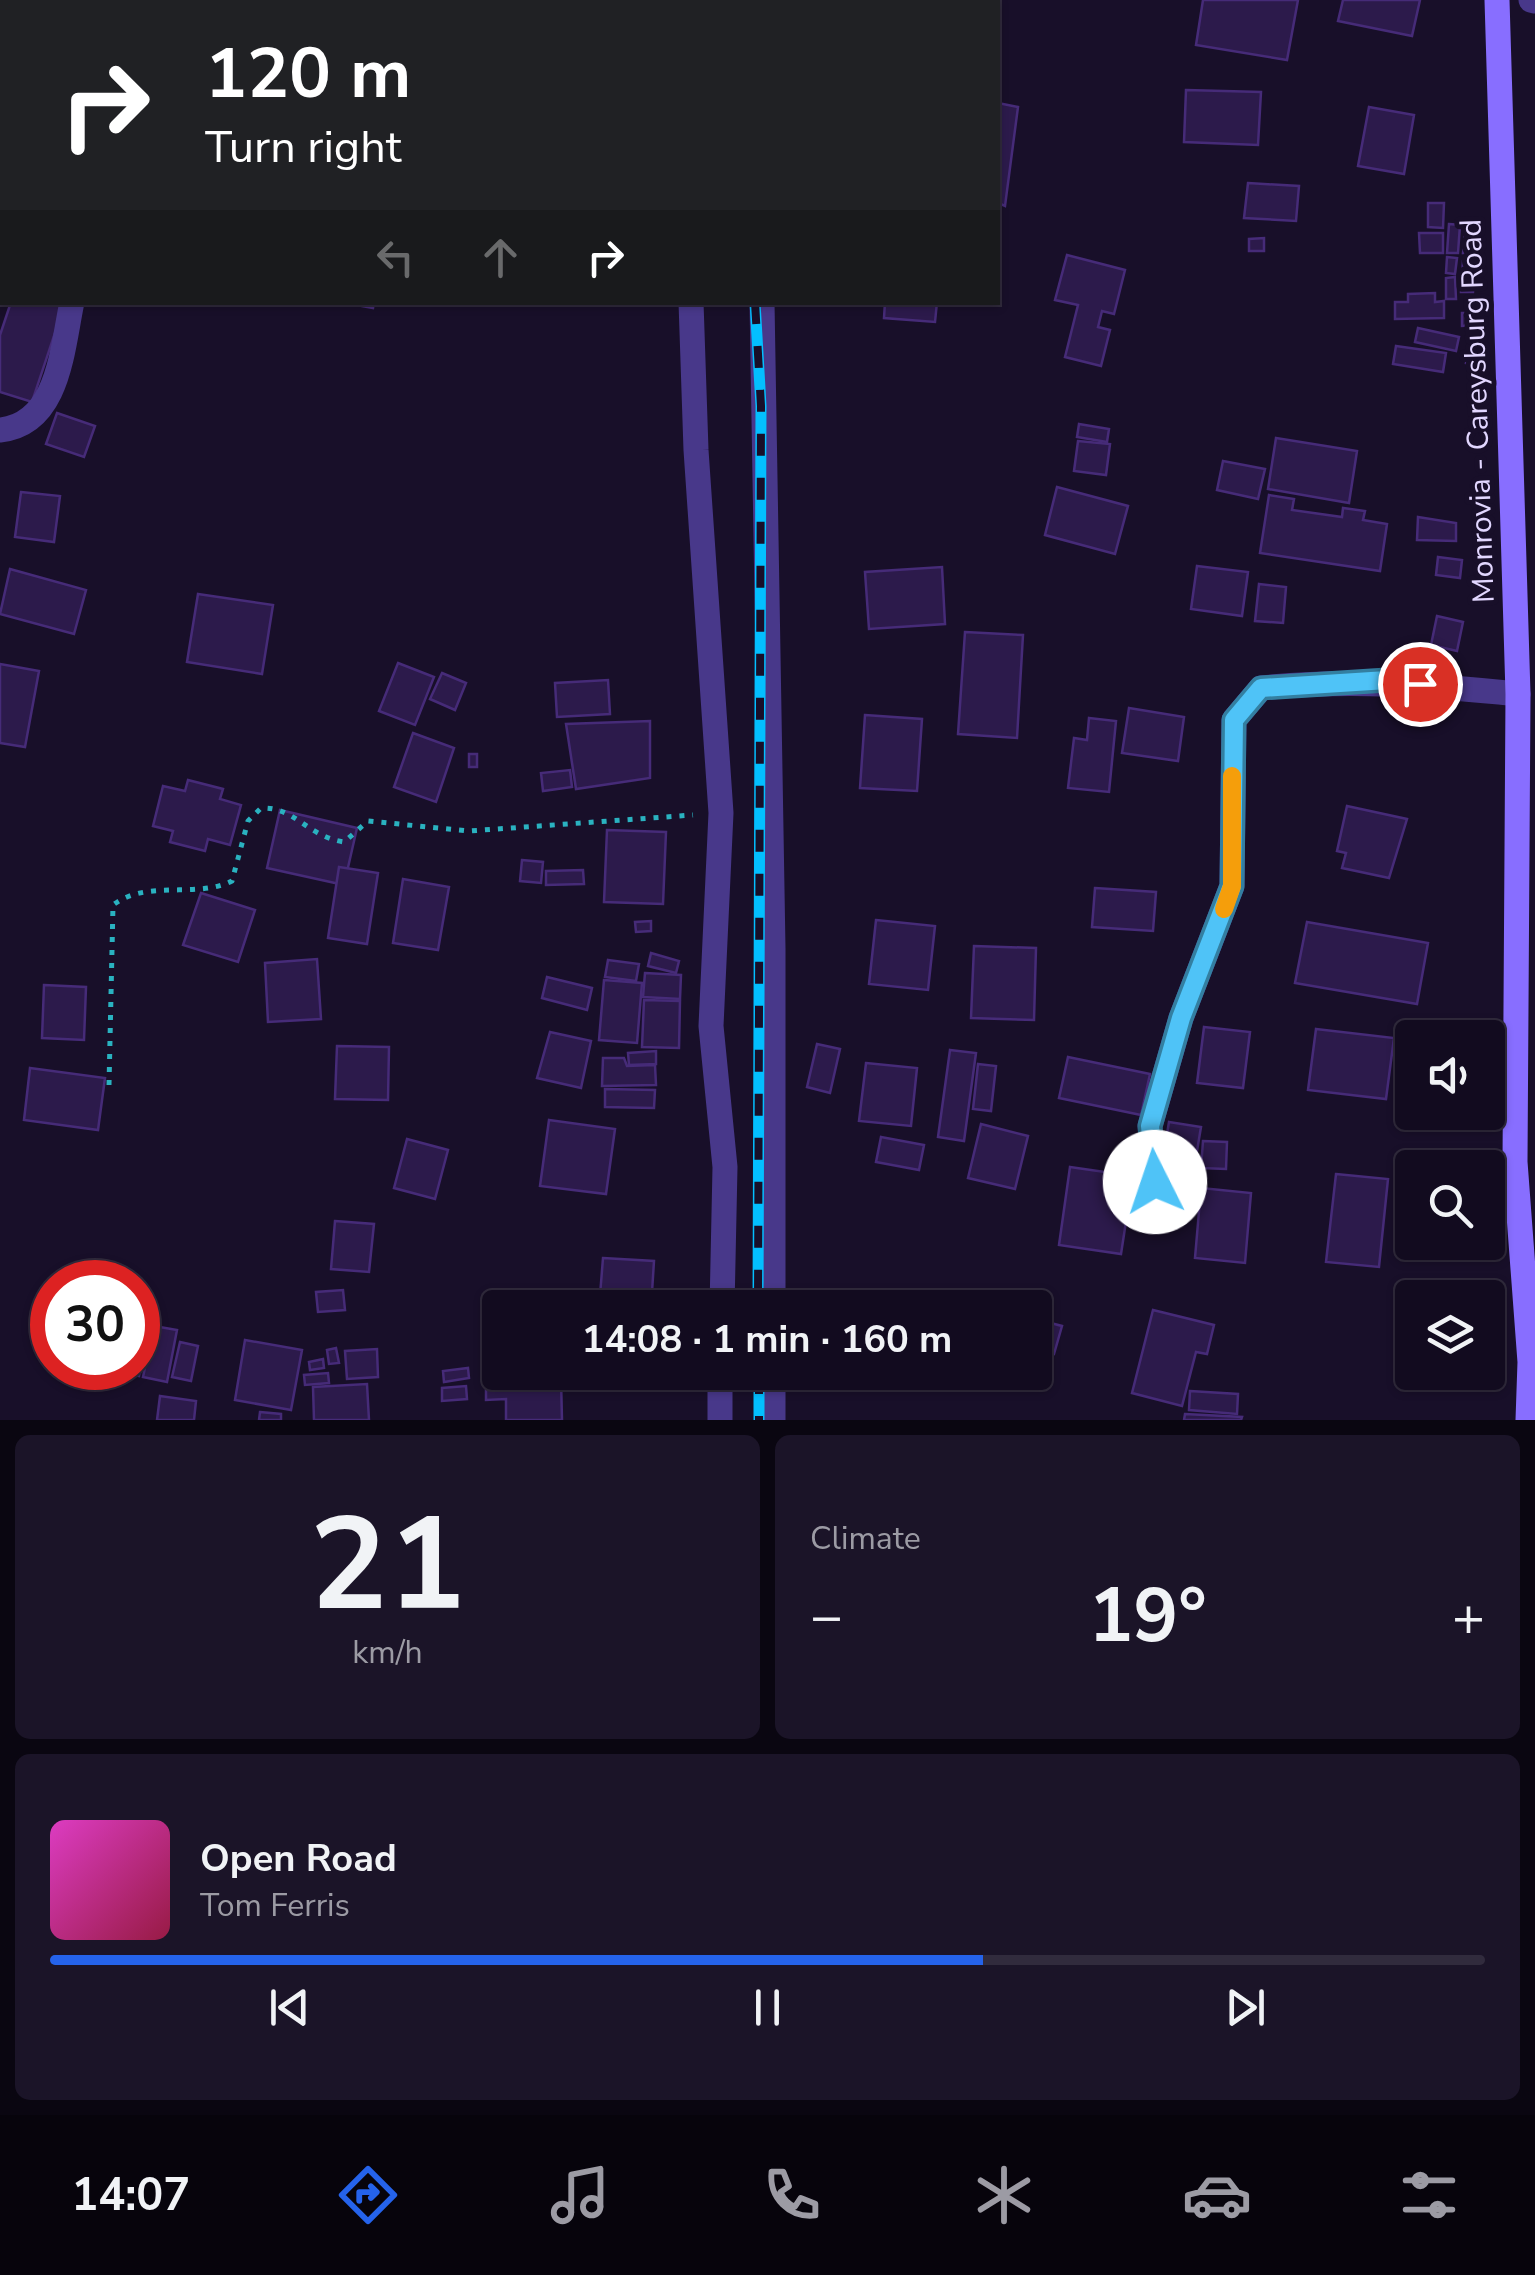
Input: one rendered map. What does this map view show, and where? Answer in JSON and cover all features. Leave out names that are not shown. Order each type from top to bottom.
[{"type":"main road","name":"Monrovia - Careysburg Road","points":[[1496,0],[1518,694],[1514,1162],[1532,1363],[1528,1420]]},
{"type":"street","points":[[0,430],[16,428],[49,398],[71,305]]},
{"type":"street","points":[[691,305],[696,450],[721,813],[711,1026],[724,1167],[722,1290]]},
{"type":"street","points":[[762,305],[773,948],[773,1290]]},
{"type":"street","points":[[1157,1211],[1150,1126],[1181,1018],[1232,886],[1234,720],[1261,688],[1288,685],[1387,680],[1518,694]]},
{"type":"street","points":[[720,1390],[720,1420]]},
{"type":"street","points":[[773,1390],[773,1420]]},
{"type":"path","points":[[109,1086],[113,904],[138,892],[214,890],[232,881],[248,821],[260,808],[278,808],[320,838],[344,842],[368,822],[469,830],[721,813]]},
{"type":"building","points":[[1203,0],[1298,0],[1287,60],[1196,45]]},
{"type":"building","points":[[1343,0],[1420,0],[1412,36],[1338,21]]},
{"type":"building","points":[[1186,90],[1261,92],[1258,145],[1184,142]]},
{"type":"building","points":[[1000,103],[1018,107],[1005,206],[1000,204]]},
{"type":"building","points":[[1369,107],[1414,115],[1404,174],[1358,166]]},
{"type":"building","points":[[1248,183],[1299,186],[1296,221],[1244,218]]},
{"type":"building","points":[[1428,203],[1444,203],[1443,228],[1428,227]]},
{"type":"building","points":[[1449,224],[1460,225],[1458,253],[1447,253]]},
{"type":"building","points":[[1466,225],[1480,227],[1476,254],[1463,253]]},
{"type":"building","points":[[1419,233],[1443,233],[1443,253],[1420,253]]},
{"type":"building","points":[[1264,238],[1264,251],[1249,251],[1249,239]]},
{"type":"building","points":[[1067,255],[1125,270],[1114,314],[1102,311],[1098,327],[1110,330],[1101,366],[1065,357],[1078,305],[1055,300]]},
{"type":"building","points":[[1447,257],[1457,258],[1455,274],[1446,273]]},
{"type":"building","points":[[1463,261],[1475,261],[1473,292],[1461,292]]},
{"type":"building","points":[[1455,277],[1456,299],[1446,299],[1446,278]]},
{"type":"building","points":[[1435,293],[1435,302],[1444,301],[1444,318],[1395,319],[1395,302],[1408,302],[1408,294]]},
{"type":"building","points":[[10,305],[64,306],[32,402],[0,392],[0,335]]},
{"type":"building","points":[[885,305],[937,305],[935,322],[884,318]]},
{"type":"building","points":[[1462,313],[1475,313],[1475,325],[1462,326]]},
{"type":"building","points":[[1418,328],[1459,337],[1456,351],[1415,342]]},
{"type":"building","points":[[1396,346],[1446,353],[1443,372],[1393,364]]},
{"type":"building","points":[[1469,349],[1481,351],[1478,366],[1466,363]]},
{"type":"building","points":[[57,413],[95,426],[84,457],[46,444]]},
{"type":"building","points":[[1079,424],[1109,429],[1107,442],[1077,437]]},
{"type":"building","points":[[1276,438],[1357,451],[1349,503],[1268,489]]},
{"type":"building","points":[[1078,441],[1110,444],[1106,475],[1074,471]]},
{"type":"building","points":[[1223,461],[1265,469],[1258,499],[1217,490]]},
{"type":"building","points":[[1057,487],[1128,506],[1115,554],[1045,535]]},
{"type":"building","points":[[21,492],[60,496],[54,542],[15,537]]},
{"type":"building","points":[[1269,495],[1294,499],[1292,510],[1342,517],[1343,508],[1365,511],[1363,520],[1387,524],[1380,571],[1260,553]]},
{"type":"building","points":[[1418,517],[1456,523],[1456,541],[1417,540]]},
{"type":"building","points":[[1438,557],[1462,560],[1460,578],[1436,575]]},
{"type":"building","points":[[1197,566],[1248,572],[1242,616],[1191,609]]},
{"type":"building","points":[[942,567],[945,624],[869,629],[865,572]]},
{"type":"building","points":[[10,569],[86,590],[74,634],[0,614]]},
{"type":"building","points":[[1259,584],[1286,587],[1283,623],[1255,621]]},
{"type":"building","points":[[198,594],[273,605],[262,674],[187,662]]},
{"type":"building","points":[[1437,616],[1463,622],[1457,651],[1431,645]]},
{"type":"building","points":[[965,632],[1023,635],[1017,738],[958,734]]},
{"type":"building","points":[[398,663],[434,677],[415,725],[379,711]]},
{"type":"building","points":[[0,664],[39,671],[25,747],[0,743]]},
{"type":"building","points":[[442,673],[466,683],[455,710],[430,699]]},
{"type":"building","points":[[608,680],[610,714],[557,717],[555,683]]},
{"type":"building","points":[[1129,708],[1184,717],[1178,761],[1122,753]]},
{"type":"building","points":[[865,715],[922,719],[917,791],[860,788]]},
{"type":"building","points":[[1089,718],[1116,721],[1109,792],[1068,788],[1074,738],[1087,740]]},
{"type":"building","points":[[650,721],[650,778],[576,789],[566,724]]},
{"type":"building","points":[[413,733],[454,748],[436,802],[394,787]]},
{"type":"building","points":[[469,754],[477,754],[477,767],[469,767]]},
{"type":"building","points":[[570,770],[572,787],[543,791],[541,773]]},
{"type":"building","points":[[188,780],[223,789],[220,799],[241,805],[230,845],[208,839],[205,851],[170,842],[173,831],[153,826],[163,786],[185,791]]},
{"type":"building","points":[[1347,806],[1407,819],[1389,878],[1342,868],[1346,853],[1337,851]]},
{"type":"building","points":[[280,810],[357,828],[344,885],[267,868]]},
{"type":"building","points":[[607,830],[666,832],[663,904],[604,902]]},
{"type":"building","points":[[522,860],[543,862],[541,883],[520,881]]},
{"type":"building","points":[[339,867],[378,873],[367,944],[328,938]]},
{"type":"building","points":[[583,870],[584,884],[546,885],[546,871]]},
{"type":"building","points":[[403,879],[449,887],[438,950],[393,943]]},
{"type":"building","points":[[1095,888],[1156,892],[1153,931],[1092,927]]},
{"type":"building","points":[[201,893],[255,910],[238,962],[183,945]]},
{"type":"building","points":[[876,920],[935,926],[928,990],[869,984]]},
{"type":"building","points":[[651,921],[651,931],[636,932],[635,922]]},
{"type":"building","points":[[1307,922],[1428,943],[1417,1004],[1295,983]]},
{"type":"building","points":[[974,946],[1036,948],[1034,1020],[971,1018]]},
{"type":"building","points":[[651,953],[679,961],[676,973],[648,966]]},
{"type":"building","points":[[317,959],[321,1019],[268,1022],[265,963]]},
{"type":"building","points":[[608,960],[639,964],[636,981],[605,977]]},
{"type":"building","points":[[645,973],[681,975],[680,999],[643,997]]},
{"type":"building","points":[[547,977],[592,988],[587,1010],[542,998]]},
{"type":"building","points":[[604,980],[642,983],[637,1043],[599,1040]]},
{"type":"building","points":[[44,985],[86,987],[84,1040],[42,1038]]},
{"type":"building","points":[[644,1000],[680,1001],[679,1048],[642,1047]]},
{"type":"building","points":[[1204,1027],[1250,1032],[1243,1088],[1197,1083]]},
{"type":"building","points":[[1316,1029],[1394,1038],[1386,1099],[1308,1090]]},
{"type":"building","points":[[550,1032],[591,1041],[581,1088],[537,1078]]},
{"type":"building","points":[[817,1044],[840,1049],[830,1093],[807,1087]]},
{"type":"building","points":[[337,1046],[389,1047],[388,1100],[335,1099]]},
{"type":"building","points":[[950,1050],[976,1053],[964,1141],[938,1137]]},
{"type":"building","points":[[656,1051],[656,1064],[629,1065],[628,1053]]},
{"type":"building","points":[[1068,1057],[1150,1074],[1141,1115],[1059,1098]]},
{"type":"building","points":[[603,1058],[624,1058],[627,1066],[655,1065],[656,1085],[602,1086]]},
{"type":"building","points":[[866,1063],[917,1068],[911,1126],[859,1121]]},
{"type":"building","points":[[978,1064],[996,1066],[991,1111],[973,1109]]},
{"type":"building","points":[[30,1068],[105,1078],[98,1130],[24,1120]]},
{"type":"building","points":[[605,1089],[655,1090],[654,1108],[605,1107]]},
{"type":"building","points":[[549,1120],[615,1129],[606,1194],[540,1186]]},
{"type":"building","points":[[1169,1122],[1201,1127],[1195,1163],[1163,1158]]},
{"type":"building","points":[[981,1124],[1028,1136],[1015,1189],[968,1178]]},
{"type":"building","points":[[881,1137],[924,1145],[919,1170],[876,1162]]},
{"type":"building","points":[[407,1139],[448,1150],[435,1199],[394,1188]]},
{"type":"building","points":[[1203,1141],[1227,1142],[1226,1169],[1201,1168]]},
{"type":"building","points":[[1070,1167],[1133,1176],[1121,1254],[1059,1245]]},
{"type":"building","points":[[1169,1171],[1186,1172],[1185,1194],[1168,1194]]},
{"type":"building","points":[[1336,1174],[1388,1179],[1379,1267],[1326,1262]]},
{"type":"building","points":[[1201,1188],[1251,1193],[1245,1263],[1195,1258]]},
{"type":"building","points":[[335,1221],[374,1224],[369,1272],[331,1269]]},
{"type":"building","points":[[603,1258],[654,1261],[652,1290],[600,1290]]},
{"type":"building","points":[[343,1290],[345,1310],[318,1312],[316,1292]]},
{"type":"building","points":[[1153,1310],[1214,1325],[1207,1354],[1196,1352],[1182,1406],[1132,1393]]},
{"type":"building","points":[[1052,1323],[1062,1326],[1052,1353]]},
{"type":"building","points":[[160,1327],[177,1330],[167,1382],[160,1381]]},
{"type":"building","points":[[245,1340],[302,1350],[291,1410],[235,1400]]},
{"type":"building","points":[[180,1342],[198,1346],[191,1381],[172,1377]]},
{"type":"building","points":[[336,1348],[339,1363],[329,1364],[327,1350]]},
{"type":"building","points":[[377,1349],[378,1377],[347,1379],[345,1351]]},
{"type":"building","points":[[323,1359],[324,1368],[310,1370],[309,1362]]},
{"type":"building","points":[[468,1368],[469,1378],[444,1382],[443,1371]]},
{"type":"building","points":[[328,1373],[329,1383],[305,1385],[304,1375]]},
{"type":"building","points":[[367,1384],[369,1420],[314,1420],[313,1387]]},
{"type":"building","points":[[466,1386],[467,1399],[442,1401],[442,1388]]},
{"type":"building","points":[[486,1390],[561,1390],[562,1420],[506,1420],[506,1399],[486,1400]]},
{"type":"building","points":[[1190,1391],[1238,1394],[1237,1414],[1189,1410]]},
{"type":"building","points":[[160,1396],[196,1401],[194,1420],[157,1420]]},
{"type":"building","points":[[260,1412],[281,1414],[281,1420],[259,1420]]},
{"type":"building","points":[[1185,1414],[1242,1417],[1184,1420]]},
{"type":"railway","points":[[755,305],[761,406],[758,1290]]},
{"type":"railway","points":[[759,1390],[759,1420]]},
{"type":"slow traffic","points":[[1224,909],[1232,886],[1232,776]]},
{"type":"route","points":[[1155,1182],[1150,1126],[1181,1018],[1232,886],[1234,720],[1261,688],[1387,680],[1420,684]]}]
